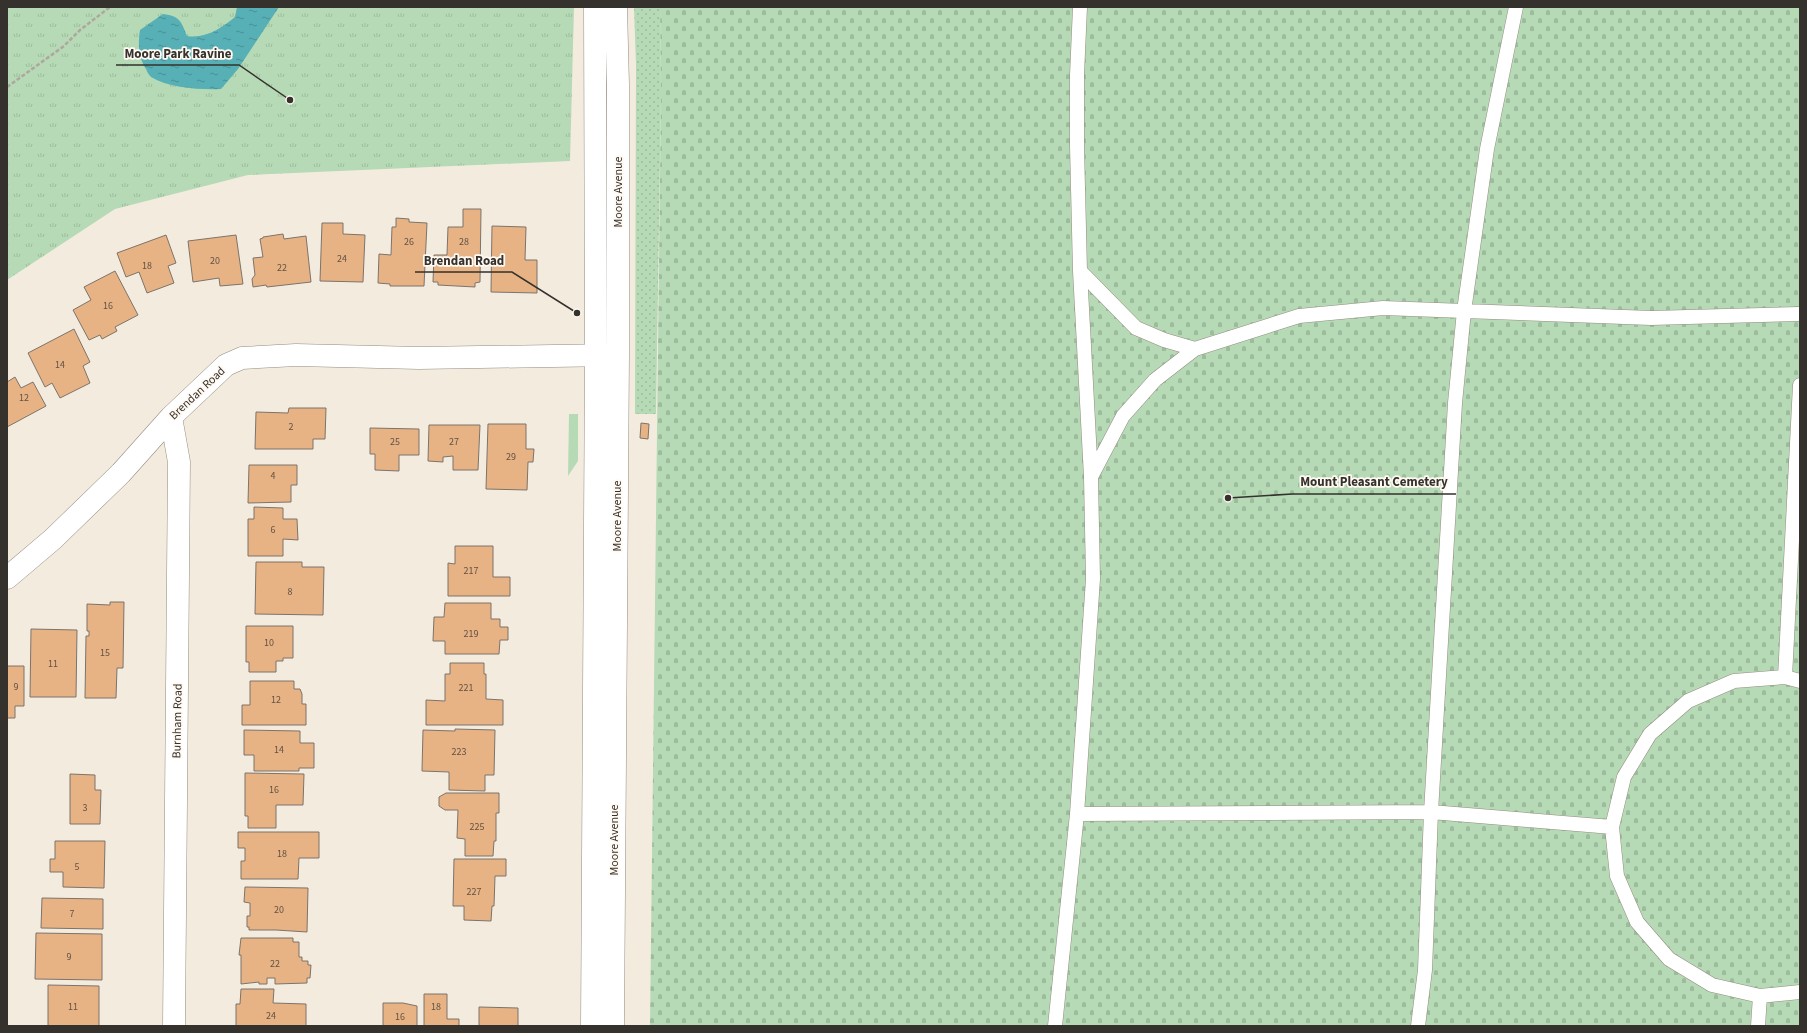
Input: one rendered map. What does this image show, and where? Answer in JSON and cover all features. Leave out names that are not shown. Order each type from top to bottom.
[{"type":"street","name":"Moore Avenue","points":[[592,1026],[596,356],[595,7]]},
{"type":"street","name":"Moore Avenue","points":[[613,1026],[618,355],[618,85],[616,7]]},
{"type":"street","name":"Brendan Road","points":[[7,578],[53,539],[121,473],[171,417],[226,365],[242,358],[296,355],[419,358],[618,355]]},
{"type":"street","name":"Burnham Road","points":[[171,417],[179,462],[174,1026]]},
{"type":"lane","points":[[1055,1026],[1077,814],[1093,579],[1091,477],[1080,272],[1077,75],[1080,7]]},
{"type":"lane","points":[[1418,1026],[1425,970],[1431,812],[1455,403],[1464,311],[1487,149],[1516,7]]},
{"type":"lane","points":[[1080,272],[1136,328],[1164,340],[1195,349]]},
{"type":"lane","points":[[1091,477],[1123,416],[1155,380],[1195,349],[1299,316],[1383,308],[1650,318],[1800,314]]},
{"type":"lane","points":[[1785,677],[1800,385]]},
{"type":"lane","points":[[1800,681],[1785,677],[1734,681],[1688,701],[1650,734],[1624,777],[1612,827],[1617,876],[1637,922],[1669,959],[1712,985],[1760,996],[1800,992]]},
{"type":"lane","points":[[1077,814],[1431,812],[1612,827]]},
{"type":"lane","points":[[1758,1026],[1760,996]]},
{"type":"path","points":[[7,87],[64,46],[80,30],[110,7]]},
{"type":"green space","points":[[7,7],[574,7],[570,161],[248,175],[115,209],[7,280]]},
{"type":"green space","points":[[634,7],[660,7],[661,93],[656,414],[635,414],[636,65]]},
{"type":"green space","points":[[660,7],[1800,7],[1800,1026],[650,1026],[661,93]]},
{"type":"green space","points":[[569,414],[578,414],[578,461],[568,476]]},
{"type":"water","points":[[237,7],[279,7],[238,69],[221,89],[195,89],[167,84],[151,77],[147,72],[140,55],[140,30],[163,14],[173,16],[179,20],[187,36],[201,36],[219,29],[235,17]]},
{"type":"building","points":[[463,209],[481,209],[480,282],[475,283],[475,287],[438,285],[438,282],[433,282],[434,255],[447,255],[448,227],[463,227]]},
{"type":"building","points":[[396,218],[409,219],[409,222],[427,223],[424,286],[390,286],[390,284],[378,283],[379,254],[391,255],[392,227],[396,227]]},
{"type":"building","points":[[322,223],[343,223],[343,234],[365,235],[363,282],[320,281]]},
{"type":"building","points":[[492,226],[526,227],[525,260],[537,260],[537,293],[491,292]]},
{"type":"building","points":[[283,234],[284,239],[306,236],[311,282],[267,287],[266,285],[253,287],[252,279],[255,275],[253,258],[263,257],[260,239],[263,237]]},
{"type":"building","points":[[166,235],[176,263],[168,266],[174,283],[147,293],[139,272],[126,277],[117,253]]},
{"type":"building","points":[[236,235],[243,284],[220,286],[219,278],[193,282],[188,241]]},
{"type":"building","points":[[115,271],[138,315],[115,327],[117,331],[102,339],[100,335],[89,340],[73,310],[91,300],[84,287]]},
{"type":"building","points":[[74,329],[90,362],[83,366],[90,383],[60,398],[52,383],[45,387],[28,353]]},
{"type":"building","points":[[15,377],[21,388],[33,382],[46,406],[7,427],[7,382]]},
{"type":"building","points":[[289,408],[326,408],[325,439],[313,439],[313,449],[255,449],[256,412],[288,413]]},
{"type":"building","points":[[641,423],[649,424],[648,439],[640,438]]},
{"type":"building","points":[[488,424],[526,424],[526,449],[534,449],[533,462],[528,462],[527,490],[486,489]]},
{"type":"building","points":[[429,425],[480,425],[478,470],[453,470],[453,456],[443,457],[443,462],[428,461]]},
{"type":"building","points":[[370,428],[419,429],[419,455],[399,455],[399,471],[375,470],[375,454],[370,454]]},
{"type":"building","points":[[249,465],[297,465],[297,485],[291,485],[291,502],[248,503]]},
{"type":"building","points":[[254,507],[283,508],[283,519],[297,519],[298,540],[283,539],[283,556],[248,556],[248,519],[254,519]]},
{"type":"building","points":[[455,546],[493,546],[493,577],[510,577],[510,596],[448,596],[448,563],[455,564]]},
{"type":"building","points":[[256,562],[302,562],[302,567],[324,567],[323,615],[255,614]]},
{"type":"building","points":[[110,602],[124,602],[123,668],[117,668],[116,698],[85,698],[86,636],[89,636],[89,631],[87,631],[87,604],[110,605]]},
{"type":"building","points":[[445,603],[491,603],[491,619],[500,619],[500,627],[508,627],[508,640],[500,640],[499,654],[445,654],[445,641],[433,641],[434,617],[444,617]]},
{"type":"building","points":[[246,626],[293,626],[293,658],[283,658],[283,661],[276,661],[276,672],[249,672],[249,662],[246,662]]},
{"type":"building","points":[[31,629],[77,630],[76,697],[30,697]]},
{"type":"building","points":[[450,663],[484,663],[484,674],[486,674],[486,699],[503,700],[503,725],[426,725],[426,700],[445,701],[445,674],[450,674]]},
{"type":"building","points":[[7,666],[24,666],[24,706],[15,706],[15,718],[7,718]]},
{"type":"building","points":[[250,681],[294,681],[294,689],[300,689],[302,694],[302,704],[306,704],[306,725],[242,725],[242,705],[250,705]]},
{"type":"building","points":[[455,729],[495,730],[494,775],[485,775],[485,791],[449,790],[449,772],[422,771],[423,730],[455,731]]},
{"type":"building","points":[[244,730],[300,731],[300,743],[314,743],[314,768],[299,768],[299,771],[254,771],[254,755],[244,755]]},
{"type":"building","points":[[245,773],[304,774],[303,805],[276,805],[276,828],[248,828],[248,816],[245,816]]},
{"type":"building","points":[[70,774],[95,775],[95,790],[101,790],[100,824],[70,824]]},
{"type":"building","points":[[446,793],[499,793],[499,813],[496,813],[496,841],[494,841],[493,856],[465,856],[465,839],[457,838],[458,810],[445,810],[439,806],[439,797]]},
{"type":"building","points":[[238,832],[319,832],[319,858],[299,858],[298,879],[241,879],[241,861],[245,861],[245,848],[238,848]]},
{"type":"building","points":[[55,841],[105,841],[104,888],[63,887],[63,872],[50,872],[50,859],[55,859]]},
{"type":"building","points":[[454,859],[506,859],[506,876],[495,876],[494,906],[492,906],[491,921],[464,920],[464,906],[453,906]]},
{"type":"building","points":[[245,887],[308,888],[307,932],[249,930],[249,927],[247,927],[247,916],[250,916],[250,903],[244,902]]},
{"type":"building","points":[[42,898],[103,899],[103,929],[41,928]]},
{"type":"building","points":[[36,933],[102,934],[102,980],[35,979]]},
{"type":"building","points":[[241,938],[293,938],[293,942],[299,942],[299,957],[302,957],[302,961],[308,961],[308,965],[311,965],[310,978],[307,978],[307,983],[275,984],[275,978],[267,978],[267,984],[259,984],[259,982],[241,984],[241,955],[239,955]]},
{"type":"building","points":[[48,985],[99,986],[99,1026],[48,1026]]},
{"type":"building","points":[[241,989],[274,989],[273,1003],[306,1004],[306,1026],[236,1026],[236,1004],[240,1004]]},
{"type":"building","points":[[424,994],[447,994],[447,1019],[459,1019],[459,1026],[424,1026]]},
{"type":"building","points":[[383,1003],[403,1003],[417,1006],[417,1026],[383,1026]]},
{"type":"building","points":[[479,1007],[518,1008],[518,1026],[479,1026]]},
{"type":"place","name":"Moore Park Ravine","points":[[290,100]]},
{"type":"place","name":"Brendan Road","points":[[577,313]]},
{"type":"place","name":"Mount Pleasant Cemetery","points":[[1228,498]]}]
